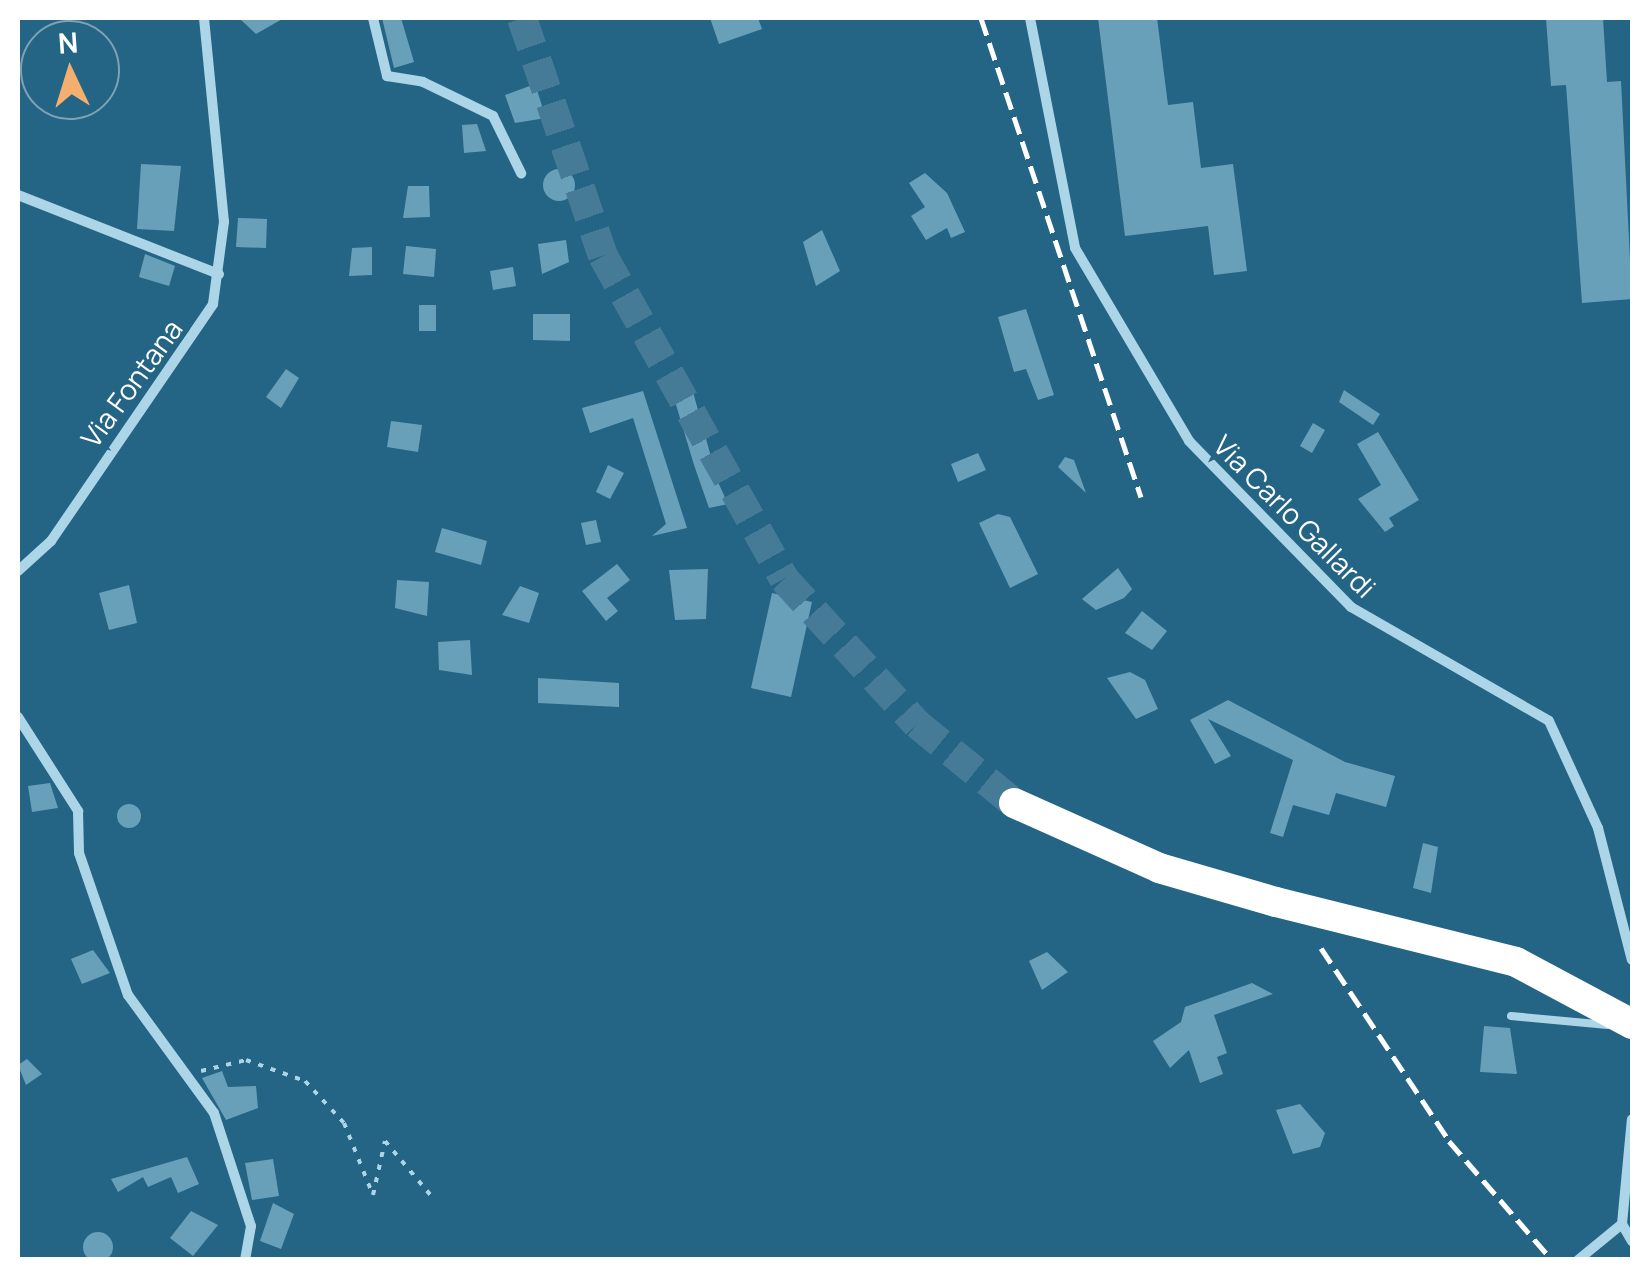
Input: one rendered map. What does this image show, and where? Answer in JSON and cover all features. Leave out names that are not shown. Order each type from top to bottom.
[{"type":"highway","points":[[1014,804],[1159,868],[1276,902],[1516,962],[1632,1024]]},
{"type":"street","name":"Via Fontana","points":[[18,570],[51,541],[186,350],[218,274],[224,222],[204,18]]},
{"type":"street","points":[[374,18],[387,76],[424,82],[493,116],[522,173]]},
{"type":"street","name":"Via Carlo Gallardi","points":[[1030,18],[1075,248],[1189,441],[1351,607],[1548,721],[1598,828],[1632,960]]},
{"type":"street","points":[[18,195],[218,274]]},
{"type":"street","points":[[18,717],[78,810],[79,854],[128,996],[192,1075],[214,1113],[251,1226],[245,1260]]},
{"type":"street","points":[[1632,1119],[1622,1224],[1632,1241]]},
{"type":"street","points":[[1578,1260],[1622,1224]]},
{"type":"lane","points":[[1510,1016],[1632,1024]]},
{"type":"path","points":[[192,1075],[246,1060],[305,1082],[344,1123],[373,1195],[385,1141],[433,1198]]},
{"type":"building","points":[[239,18],[284,18],[256,34]]},
{"type":"building","points":[[382,18],[401,18],[414,62],[394,68]]},
{"type":"building","points":[[710,18],[758,18],[762,29],[719,44]]},
{"type":"building","points":[[1098,18],[1157,18],[1168,105],[1193,102],[1201,168],[1233,164],[1247,271],[1214,275],[1208,226],[1125,236]]},
{"type":"building","points":[[1546,18],[1603,18],[1607,82],[1621,81],[1632,299],[1582,303],[1566,85],[1551,86]]},
{"type":"building","points":[[535,84],[546,118],[515,123],[505,95]]},
{"type":"building","points":[[477,124],[486,151],[464,153],[462,125]]},
{"type":"building","points":[[141,164],[181,166],[174,231],[137,229]]},
{"type":"building","points":[[559,169],[570,174],[575,185],[570,196],[559,201],[548,196],[543,185],[548,174]]},
{"type":"building","points":[[925,173],[947,193],[965,232],[951,238],[947,228],[926,240],[911,216],[925,207],[909,183]]},
{"type":"building","points":[[408,186],[429,186],[430,217],[403,218]]},
{"type":"building","points":[[238,218],[267,219],[266,248],[236,247]]},
{"type":"building","points":[[822,230],[840,271],[816,286],[803,242]]},
{"type":"building","points":[[566,240],[569,262],[542,274],[538,244]]},
{"type":"building","points":[[406,246],[436,249],[434,277],[403,274]]},
{"type":"building","points":[[372,247],[372,275],[349,276],[352,248]]},
{"type":"building","points":[[145,254],[175,266],[169,286],[139,277]]},
{"type":"building","points":[[513,267],[516,286],[493,290],[490,271]]},
{"type":"building","points":[[419,305],[436,305],[436,331],[419,331]]},
{"type":"building","points":[[1026,309],[1054,395],[1038,400],[1026,369],[1014,372],[998,317]]},
{"type":"building","points":[[533,314],[570,314],[570,341],[533,340]]},
{"type":"building","points":[[286,369],[299,378],[281,408],[266,397]]},
{"type":"building","points":[[1344,390],[1380,414],[1373,425],[1339,402]]},
{"type":"building","points":[[643,391],[687,528],[652,536],[666,524],[633,418],[590,433],[582,408]]},
{"type":"building","points":[[693,392],[728,504],[709,508],[694,465],[674,398]]},
{"type":"building","points":[[391,421],[422,425],[418,452],[387,447]]},
{"type":"building","points":[[1313,423],[1325,430],[1312,453],[1300,446]]},
{"type":"building","points":[[1378,432],[1419,500],[1389,518],[1394,526],[1385,532],[1358,499],[1381,485],[1357,444]]},
{"type":"building","points":[[978,453],[986,470],[958,482],[951,464]]},
{"type":"building","points":[[1065,457],[1074,460],[1086,493],[1058,467]]},
{"type":"building","points":[[608,465],[624,473],[610,499],[596,492]]},
{"type":"building","points":[[1266,482],[1285,500],[1273,514],[1254,495]]},
{"type":"building","points":[[998,514],[1010,517],[1038,574],[1010,588],[979,523]]},
{"type":"building","points":[[596,520],[601,542],[586,545],[581,523]]},
{"type":"building","points":[[442,528],[487,541],[481,565],[435,552]]},
{"type":"building","points":[[617,564],[630,580],[607,598],[618,611],[606,621],[582,591]]},
{"type":"building","points":[[1118,568],[1132,589],[1124,598],[1096,610],[1082,599]]},
{"type":"building","points":[[708,569],[706,619],[675,620],[669,570]]},
{"type":"building","points":[[397,580],[429,582],[427,616],[395,608]]},
{"type":"building","points":[[129,585],[137,623],[109,630],[99,593]]},
{"type":"building","points":[[520,586],[539,593],[529,623],[502,615]]},
{"type":"building","points":[[772,593],[812,602],[791,697],[751,688]]},
{"type":"building","points":[[1142,611],[1167,631],[1152,650],[1125,633]]},
{"type":"building","points":[[470,640],[472,675],[439,670],[438,642]]},
{"type":"building","points":[[1130,672],[1145,680],[1158,709],[1136,719],[1107,678]]},
{"type":"building","points":[[538,678],[619,683],[619,707],[538,703]]},
{"type":"building","points":[[1228,700],[1345,762],[1395,776],[1386,807],[1336,793],[1329,815],[1293,805],[1283,837],[1270,833],[1293,760],[1208,719],[1231,756],[1215,764],[1190,720]]},
{"type":"building","points":[[50,783],[58,808],[32,812],[28,786]]},
{"type":"building","points":[[124,804],[134,804],[141,816],[134,828],[124,828],[117,821],[117,811]]},
{"type":"building","points":[[1423,843],[1438,847],[1431,893],[1413,888]]},
{"type":"building","points":[[93,950],[110,973],[82,984],[71,959]]},
{"type":"building","points":[[1047,952],[1068,972],[1042,990],[1029,961]]},
{"type":"building","points":[[1252,983],[1273,994],[1214,1015],[1227,1053],[1217,1057],[1223,1074],[1200,1083],[1189,1050],[1170,1068],[1153,1041],[1181,1022],[1185,1007]]},
{"type":"building","points":[[1484,1026],[1510,1028],[1517,1074],[1480,1072]]},
{"type":"building","points":[[27,1059],[42,1074],[26,1085],[18,1065]]},
{"type":"building","points":[[222,1071],[228,1087],[256,1086],[258,1108],[226,1120],[202,1078]]},
{"type":"building","points":[[1300,1104],[1325,1133],[1320,1147],[1293,1154],[1276,1110]]},
{"type":"building","points":[[187,1157],[199,1184],[178,1193],[171,1177],[148,1187],[143,1177],[118,1192],[111,1179]]},
{"type":"building","points":[[273,1159],[279,1196],[252,1200],[245,1163]]},
{"type":"building","points":[[273,1203],[294,1214],[281,1249],[260,1241]]},
{"type":"building","points":[[191,1211],[218,1225],[193,1256],[170,1238]]},
{"type":"building","points":[[98,1232],[109,1236],[113,1247],[109,1258],[98,1262],[87,1258],[83,1247],[87,1236]]},
{"type":"tunnel","points":[[522,18],[603,256],[784,579],[917,724],[1014,803]]},
{"type":"railway","points":[[981,18],[1141,497]]},
{"type":"railway","points":[[1321,948],[1449,1141],[1552,1260]]}]
